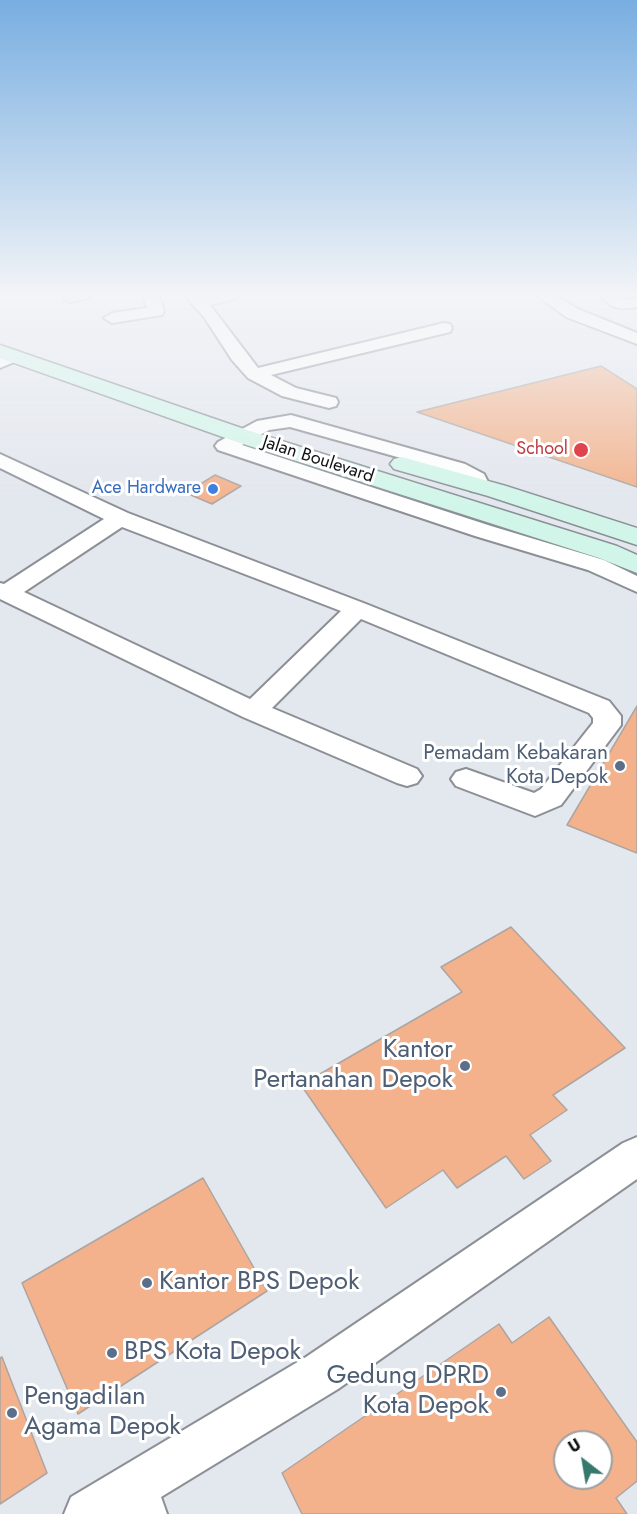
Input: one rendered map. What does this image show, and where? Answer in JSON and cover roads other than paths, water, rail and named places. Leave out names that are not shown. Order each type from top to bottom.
[{"type":"main road","name":"Jalan Boulevard","points":[[28,366],[234,441],[608,552],[637,565]]},
{"type":"main road","name":"Jalan Boulevard","points":[[101,366],[264,425],[479,486],[637,537]]},
{"type":"street","points":[[247,366],[254,374],[289,392],[329,402]]},
{"type":"street","points":[[254,374],[288,366]]},
{"type":"street","points":[[234,441],[264,425]]},
{"type":"street","points":[[234,441],[596,566],[637,585]]},
{"type":"street","points":[[0,460],[120,518],[357,609],[599,707],[607,716],[607,725],[551,797],[544,802],[535,805],[466,779]]},
{"type":"street","points":[[3,592],[120,518]]},
{"type":"street","points":[[3,592],[253,711],[407,776]]},
{"type":"street","points":[[253,711],[357,609]]},
{"type":"street","points":[[88,1514],[138,1501],[637,1156]]},
{"type":"place","name":"School","points":[[581,450]]},
{"type":"place","name":"Ace Hardware","points":[[213,489]]},
{"type":"place","name":"Pemadam Kebakaran Kota Depok","points":[[620,766]]},
{"type":"place","name":"Kantor Pertanahan Depok","points":[[465,1066]]},
{"type":"place","name":"Kantor BPS Depok","points":[[147,1283]]},
{"type":"place","name":"BPS Kota Depok","points":[[112,1353]]},
{"type":"place","name":"Gedung DPRD Kota Depok","points":[[501,1392]]},
{"type":"place","name":"Pengadilan Agama Depok","points":[[12,1413]]}]
